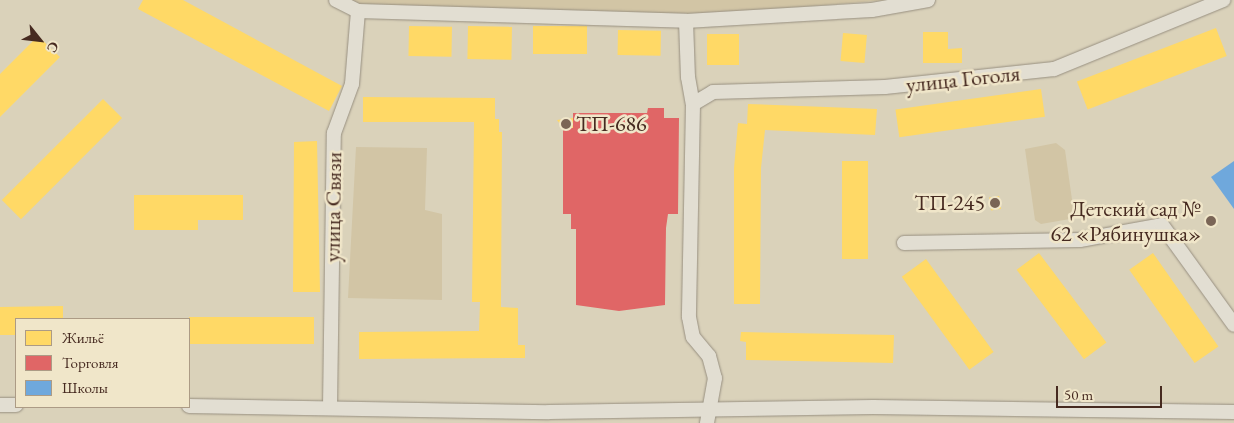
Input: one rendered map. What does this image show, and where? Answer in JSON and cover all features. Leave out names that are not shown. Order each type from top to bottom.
[{"type":"street","points":[[336,0],[358,11],[686,20],[872,10],[928,0]]},
{"type":"street","name":"улица Гоголя","points":[[693,104],[712,92],[885,87],[1054,70],[1223,0]]},
{"type":"street","name":"улица Связи","points":[[330,407],[334,133],[352,84],[358,11]]},
{"type":"street","points":[[686,20],[688,77],[693,104],[689,317],[693,337],[709,356],[715,378],[707,423]]},
{"type":"street","points":[[904,242],[1080,240],[1162,225],[1234,325]]},
{"type":"street","points":[[0,405],[15,405]]},
{"type":"street","points":[[190,406],[330,407],[521,417],[710,408],[1234,412]]},
{"type":"shaded area","points":[[350,0],[888,0],[686,16],[359,4]]},
{"type":"shaded area","points":[[1056,143],[1065,150],[1074,214],[1070,219],[1041,224],[1035,220],[1025,149]]},
{"type":"shaded area","points":[[356,147],[427,148],[425,210],[442,214],[442,300],[348,298]]},
{"type":"building: Жильё","points":[[143,0],[183,0],[342,86],[329,111],[138,9]]},
{"type":"building: Жильё","points":[[409,26],[452,27],[451,57],[408,56]]},
{"type":"building: Жильё","points":[[468,26],[512,27],[511,60],[467,59]]},
{"type":"building: Жильё","points":[[533,26],[587,26],[587,54],[533,54]]},
{"type":"building: Жильё","points":[[1216,28],[1227,56],[1088,109],[1077,81]]},
{"type":"building: Жильё","points":[[618,30],[661,31],[661,56],[618,55]]},
{"type":"building: Жильё","points":[[923,32],[948,32],[948,49],[962,48],[962,63],[923,63]]},
{"type":"building: Жильё","points":[[843,33],[867,35],[864,63],[841,61]]},
{"type":"building: Жильё","points":[[707,34],[739,34],[739,65],[707,65]]},
{"type":"building: Жильё","points":[[38,36],[60,57],[0,117],[0,74]]},
{"type":"building: Жильё","points":[[1041,89],[1045,117],[899,137],[895,109]]},
{"type":"building: Жильё","points":[[363,97],[495,98],[495,119],[499,119],[499,132],[502,132],[501,307],[518,308],[518,345],[525,345],[525,358],[359,359],[359,332],[479,331],[480,302],[472,302],[474,122],[363,122]]},
{"type":"building: Жильё","points":[[103,99],[122,118],[21,219],[2,200]]},
{"type":"building: Жильё","points":[[748,104],[877,109],[875,135],[765,130],[761,168],[760,304],[734,304],[734,168],[738,123],[747,124]]},
{"type":"building: Жильё","name":"ТП-686","points":[[573,118],[573,128],[563,128],[557,120]]},
{"type":"building: Жильё","points":[[317,141],[320,292],[293,292],[294,142]]},
{"type":"building: Жильё","points":[[842,161],[868,161],[868,259],[842,259]]},
{"type":"building: Жильё","points":[[134,195],[243,195],[243,220],[198,220],[198,230],[134,230]]},
{"type":"building: Жильё","name":"ТП-245","points":[[999,196],[1001,209],[991,210],[989,198]]},
{"type":"building: Жильё","points":[[1039,253],[1106,342],[1084,359],[1017,270]]},
{"type":"building: Жильё","points":[[1153,253],[1218,346],[1195,363],[1129,270]]},
{"type":"building: Жильё","points":[[926,259],[994,352],[969,370],[902,277]]},
{"type":"building: Жильё","points":[[63,306],[63,318],[15,318],[15,335],[0,335],[0,307]]},
{"type":"building: Жильё","points":[[189,317],[314,317],[314,344],[190,344]]},
{"type":"building: Жильё","points":[[741,332],[894,335],[893,363],[746,360],[746,342],[740,341]]},
{"type":"building: Торговля","points":[[648,108],[664,108],[664,118],[679,118],[678,214],[668,214],[666,228],[665,305],[619,311],[576,305],[576,229],[571,229],[571,214],[563,214],[563,128],[573,128],[573,113],[647,113]]},
{"type":"building: Школы","points":[[1234,161],[1234,209],[1211,177]]},
{"type":"place","name":"ТП-686","points":[[566,124]]},
{"type":"place","name":"ТП-245","points":[[995,203]]},
{"type":"place","name":"Детский сад № 62 «Рябинушка»","points":[[1211,221]]}]
